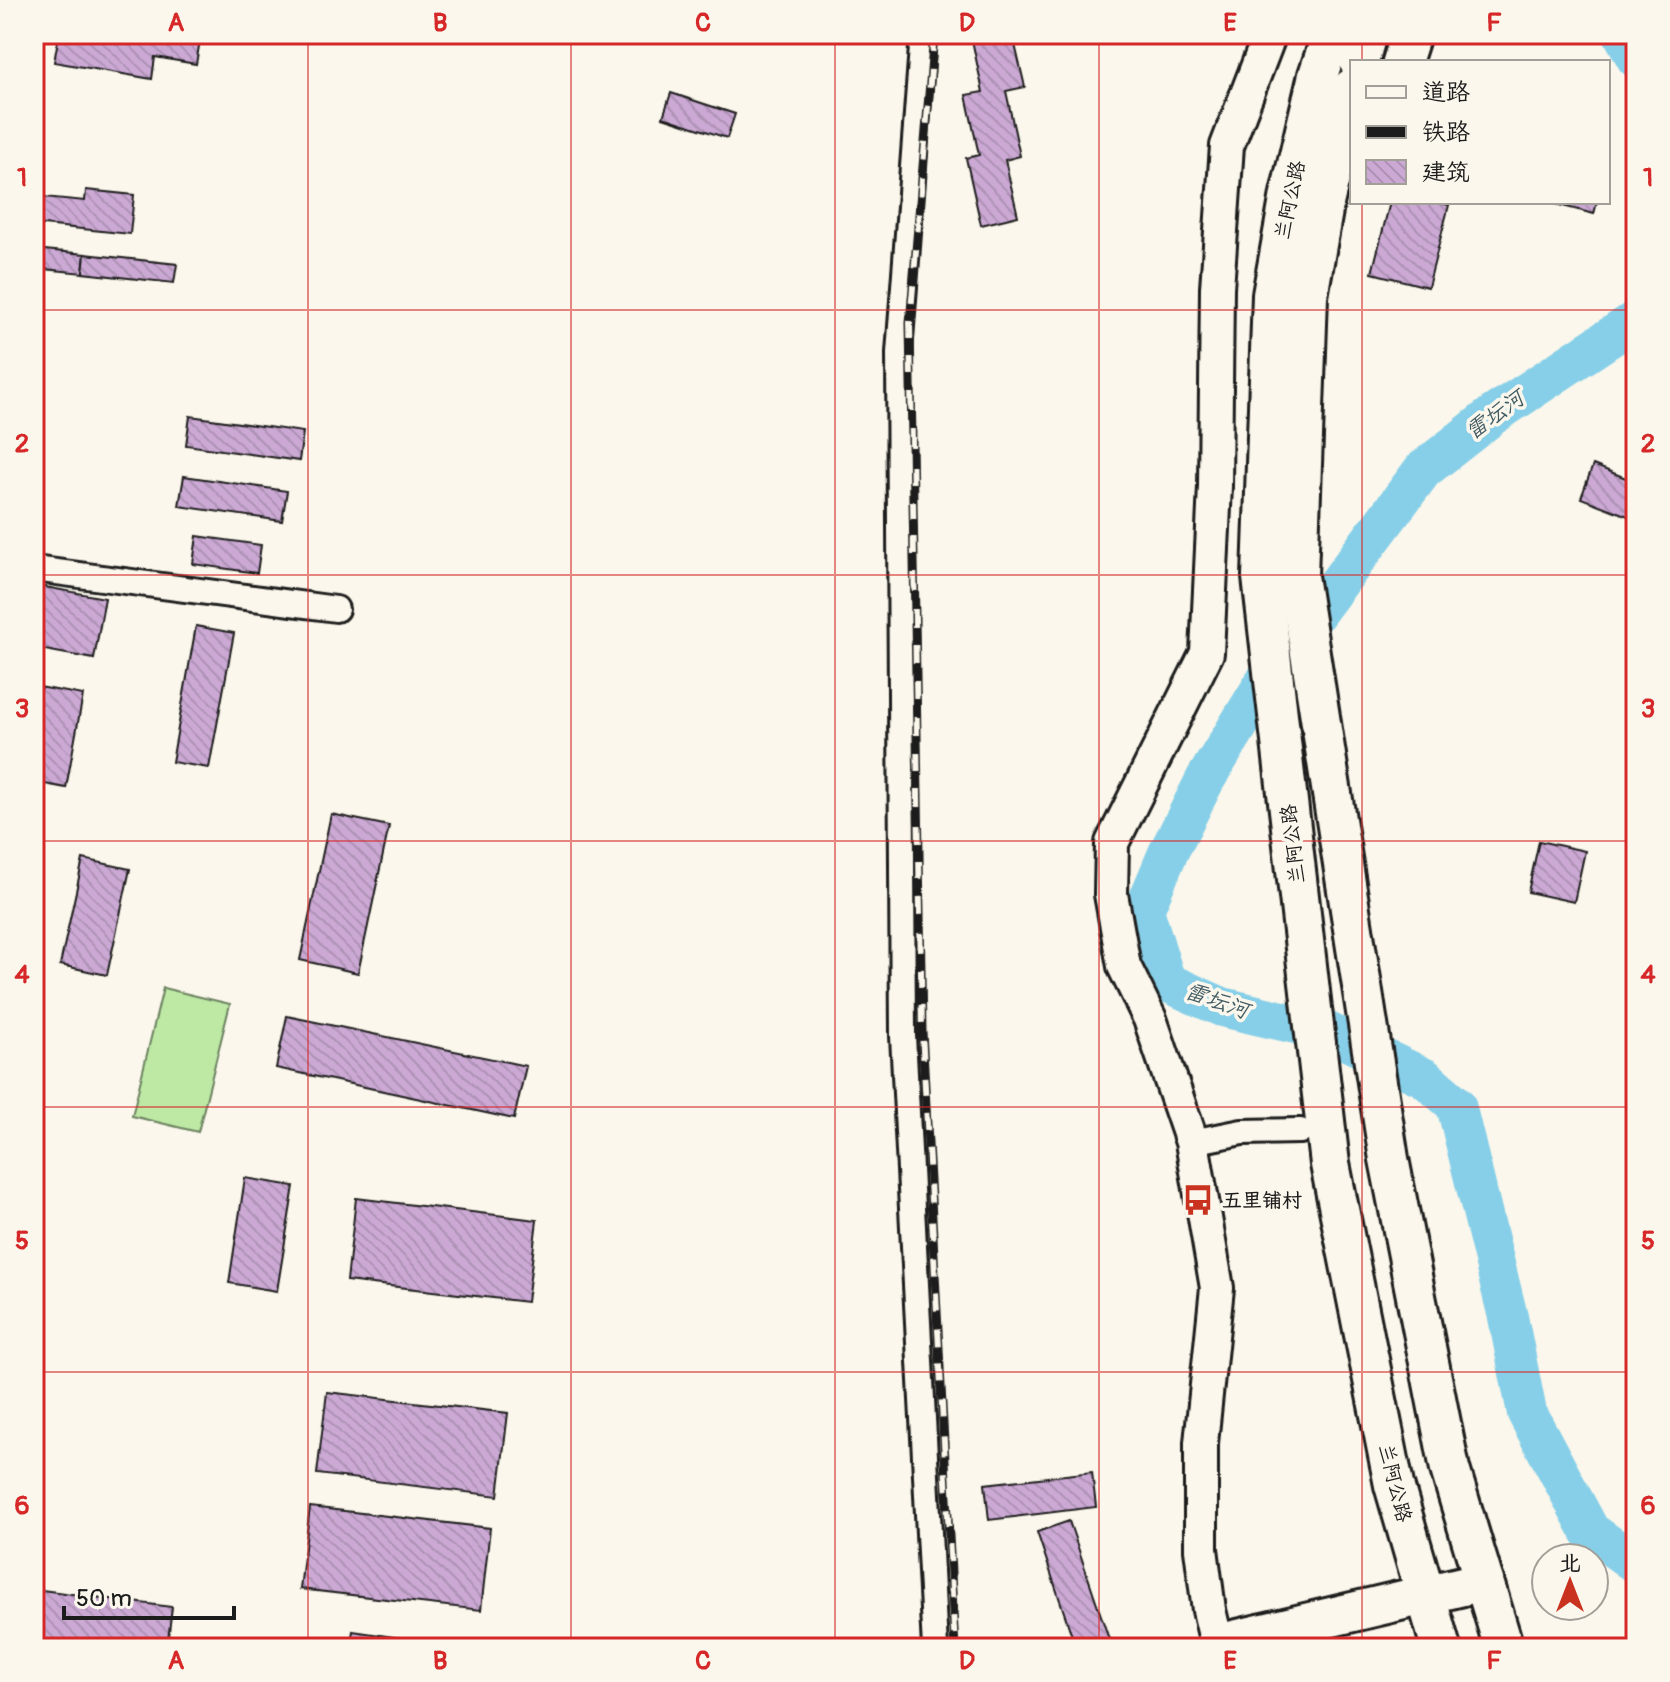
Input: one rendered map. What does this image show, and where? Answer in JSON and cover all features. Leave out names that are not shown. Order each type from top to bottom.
[{"type":"highway","name":"兰阿公路","points":[[1332,34],[1318,75],[1290,194],[1272,295],[1262,577],[1330,1164],[1394,1485],[1441,1648]]},
{"type":"highway","points":[[1360,60],[1367,34]]},
{"type":"highway","points":[[1403,60],[1411,34]]},
{"type":"highway","name":"兰阿公路","points":[[1350,96],[1325,199],[1308,296],[1298,576],[1389,1159],[1450,1469],[1504,1648]]},
{"type":"highway","points":[[1308,296],[1350,202]]},
{"type":"highway","points":[[1217,1644],[1484,1581]]},
{"type":"main road","points":[[1217,1644],[1201,1549],[1201,1443],[1217,1288],[1192,1142],[1150,1019],[1124,966],[1111,894],[1112,843],[1207,653],[1215,486],[1217,288],[1227,146],[1270,34]]},
{"type":"street","points":[[923,34],[899,353],[903,1020],[935,1648]]},
{"type":"street","points":[[34,569],[336,609]]},
{"type":"street","points":[[1192,1142],[1242,1132],[1300,1131]]},
{"type":"green space","points":[[163,988],[230,1004],[198,1132],[132,1116]]},
{"type":"building","points":[[59,34],[201,34],[196,64],[155,57],[152,79],[54,62]]},
{"type":"building","points":[[988,34],[1023,34],[1013,36],[1025,87],[1006,91],[1020,156],[1005,160],[1018,216],[981,225],[966,158],[979,155],[966,95],[983,92],[972,40]]},
{"type":"building","points":[[671,93],[735,114],[727,138],[663,117]]},
{"type":"building","points":[[86,190],[134,195],[130,234],[34,224],[34,196],[85,201]]},
{"type":"building","points":[[1389,204],[1449,205],[1428,287],[1372,273]]},
{"type":"building","points":[[1555,204],[1596,204],[1594,214]]},
{"type":"building","points":[[34,249],[85,254],[83,273],[34,268]]},
{"type":"building","points":[[85,254],[177,264],[174,283],[83,273]]},
{"type":"building","points":[[190,416],[303,432],[299,461],[186,445]]},
{"type":"building","points":[[1593,465],[1636,482],[1636,519],[1581,498]]},
{"type":"building","points":[[184,476],[287,491],[282,521],[179,506]]},
{"type":"building","points":[[197,536],[261,545],[257,573],[193,564]]},
{"type":"building","points":[[34,585],[105,598],[94,659],[34,648]]},
{"type":"building","points":[[196,626],[234,633],[209,768],[172,762]]},
{"type":"building","points":[[34,686],[83,695],[66,788],[34,782]]},
{"type":"building","points":[[331,814],[389,826],[358,973],[300,960]]},
{"type":"building","points":[[1539,841],[1585,851],[1574,902],[1528,892]]},
{"type":"building","points":[[83,859],[130,869],[107,975],[60,965]]},
{"type":"building","points":[[287,1016],[526,1066],[514,1119],[276,1068]]},
{"type":"building","points":[[245,1178],[294,1186],[277,1291],[229,1283]]},
{"type":"building","points":[[356,1198],[537,1220],[527,1302],[347,1281]]},
{"type":"building","points":[[327,1392],[508,1413],[498,1496],[317,1474]]},
{"type":"building","points":[[1092,1472],[1096,1507],[989,1520],[985,1484]]},
{"type":"building","points":[[310,1507],[490,1528],[481,1610],[300,1589]]},
{"type":"building","points":[[1069,1521],[1112,1648],[1076,1648],[1037,1532]]},
{"type":"building","points":[[34,1589],[172,1607],[167,1648],[34,1648]]},
{"type":"building","points":[[353,1631],[468,1648],[350,1648]]},
{"type":"waterway","name":"雷坛河","points":[[1623,34],[1636,58]]},
{"type":"waterway","name":"雷坛河","points":[[1636,320],[1493,415],[1423,470],[1268,677],[1205,780],[1168,853],[1144,910],[1166,982],[1222,1007],[1326,1031],[1425,1078],[1456,1105],[1508,1317],[1527,1413],[1590,1531],[1636,1564]]},
{"type":"railway","points":[[934,34],[910,323],[922,1031],[955,1648]]},
{"type":"place","name":"五里铺村","points":[[1198,1200]]}]
